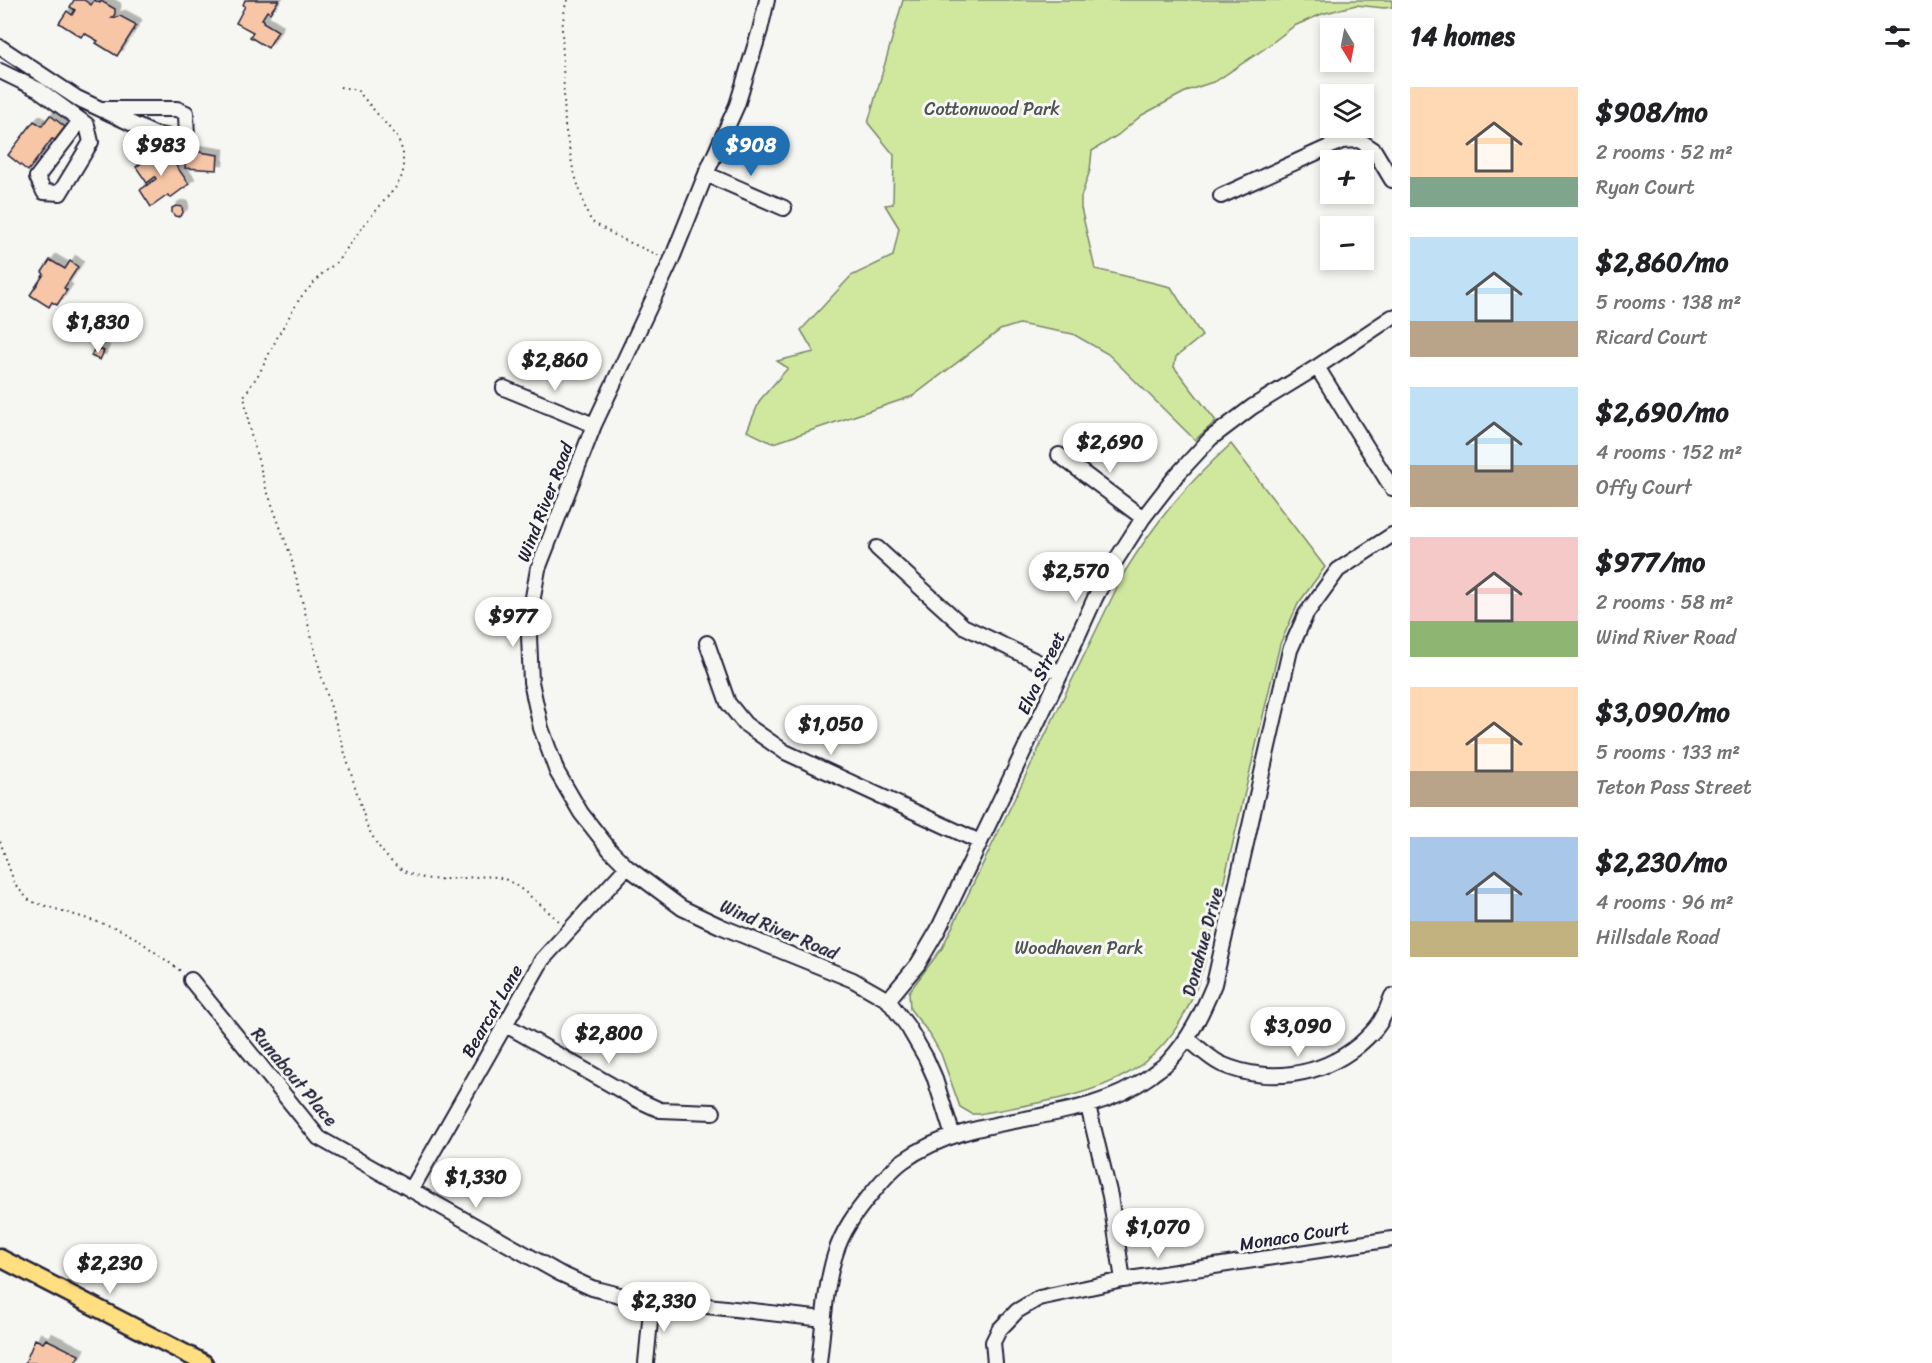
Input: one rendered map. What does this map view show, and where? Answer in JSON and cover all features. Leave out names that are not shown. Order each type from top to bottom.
[{"type":"main road","points":[[2,1264],[204,1363]]},
{"type":"street","name":"Wind River Road","points":[[766,0],[760,30],[737,105],[671,261],[594,425],[538,569],[530,614],[529,659],[538,716],[557,772],[581,813],[610,850],[627,867],[682,908],[720,926],[853,980],[888,1000],[908,1027],[926,1058],[953,1136]]},
{"type":"street","points":[[0,47],[77,98],[100,109],[154,134],[187,140],[186,113],[177,109],[100,109]]},
{"type":"street","points":[[0,71],[39,90],[87,125],[91,142],[60,193],[44,192],[37,177],[80,121]]},
{"type":"street","points":[[1221,196],[1342,141],[1359,140],[1374,150],[1392,180]]},
{"type":"street","points":[[706,174],[784,208]]},
{"type":"street","name":"Elva Street","points":[[888,1000],[918,964],[933,939],[1109,571],[1143,518],[1175,477],[1211,438],[1252,407],[1392,317]]},
{"type":"street","points":[[1317,367],[1392,488]]},
{"type":"street","points":[[504,388],[594,425]]},
{"type":"street","points":[[1059,455],[1143,518]]},
{"type":"street","name":"Donahue Drive","points":[[819,1363],[835,1255],[855,1213],[902,1161],[922,1149],[953,1136],[1088,1106],[1113,1098],[1139,1084],[1167,1064],[1188,1039],[1203,1012],[1214,984],[1290,650],[1306,614],[1338,570],[1392,535]]},
{"type":"street","points":[[877,548],[963,626],[1061,673]]},
{"type":"street","points":[[707,643],[728,703],[745,724],[785,752],[980,842]]},
{"type":"street","name":"Bearcat Lane","points":[[411,1190],[542,960],[627,867]]},
{"type":"street","name":"Runabout Place","points":[[191,980],[319,1138],[559,1273],[592,1288],[627,1297],[824,1319]]},
{"type":"street","points":[[1188,1039],[1219,1063],[1251,1074],[1274,1076],[1297,1074],[1326,1065],[1364,1041],[1379,1023],[1392,996]]},
{"type":"street","points":[[504,1024],[636,1099],[660,1110],[713,1112]]},
{"type":"street","points":[[1088,1106],[1110,1196],[1124,1280]]},
{"type":"street","name":"Monaco Court","points":[[995,1363],[993,1342],[1007,1320],[1027,1304],[1039,1298],[1124,1280],[1392,1239]]},
{"type":"street","points":[[645,1363],[652,1300]]},
{"type":"path","points":[[568,0],[561,30],[565,126],[573,170],[587,213],[592,222],[622,239],[671,261]]},
{"type":"path","points":[[340,87],[357,90],[397,137],[403,152],[403,174],[396,187],[337,262],[322,274],[300,298],[279,334],[260,372],[244,396],[251,435],[266,488],[290,554],[322,678],[367,826],[376,846],[404,871],[422,877],[433,879],[487,876],[505,878],[570,930]]},
{"type":"path","points":[[0,841],[15,885],[30,901],[117,928],[137,939],[191,980]]},
{"type":"green space","name":"Cottonwood Park","points":[[903,0],[1392,0],[1392,7],[1356,5],[1322,14],[1294,26],[1216,81],[1189,90],[1142,115],[1118,135],[1092,151],[1090,170],[1081,197],[1081,208],[1095,269],[1171,287],[1202,336],[1176,357],[1174,367],[1216,421],[1195,440],[1108,354],[1073,334],[1019,324],[1000,330],[913,396],[777,442],[772,443],[747,431],[760,400],[788,368],[777,361],[814,352],[801,330],[851,276],[893,256],[899,228],[885,205],[893,204],[894,155],[868,123]]},
{"type":"green space","name":"Woodhaven Park","points":[[1231,444],[1325,567],[1298,604],[1280,644],[1204,965],[1189,1006],[1169,1038],[1146,1061],[1119,1078],[1089,1090],[1056,1099],[972,1114],[960,1107],[941,1054],[929,1033],[910,1009],[909,992],[942,948],[1124,573],[1173,504]]},
{"type":"building","points":[[74,0],[84,0],[91,5],[94,0],[100,3],[101,1],[115,9],[112,18],[120,16],[135,24],[136,26],[117,56],[84,33],[81,37],[59,23],[67,11],[72,15],[75,10],[70,7]]},
{"type":"building","points":[[245,0],[279,0],[270,13],[267,11],[262,19],[278,31],[268,48],[250,37],[253,32],[236,23],[245,6],[243,5]]},
{"type":"building","points":[[50,115],[65,127],[55,140],[52,139],[28,171],[8,155],[34,121],[42,126]]},
{"type":"building","points":[[166,146],[178,162],[175,164],[189,184],[170,198],[168,195],[151,207],[140,190],[156,179],[155,177],[147,183],[136,167]]},
{"type":"building","points":[[187,150],[218,155],[217,170],[185,168]]},
{"type":"building","points":[[182,207],[183,213],[179,217],[172,213],[172,208]]},
{"type":"building","points":[[50,260],[65,269],[70,261],[78,267],[64,288],[67,290],[57,305],[52,302],[49,307],[30,295]]},
{"type":"building","points":[[95,347],[104,351],[100,360],[91,356]]},
{"type":"building","points":[[35,1339],[43,1343],[46,1339],[79,1355],[75,1363],[25,1363]]}]
